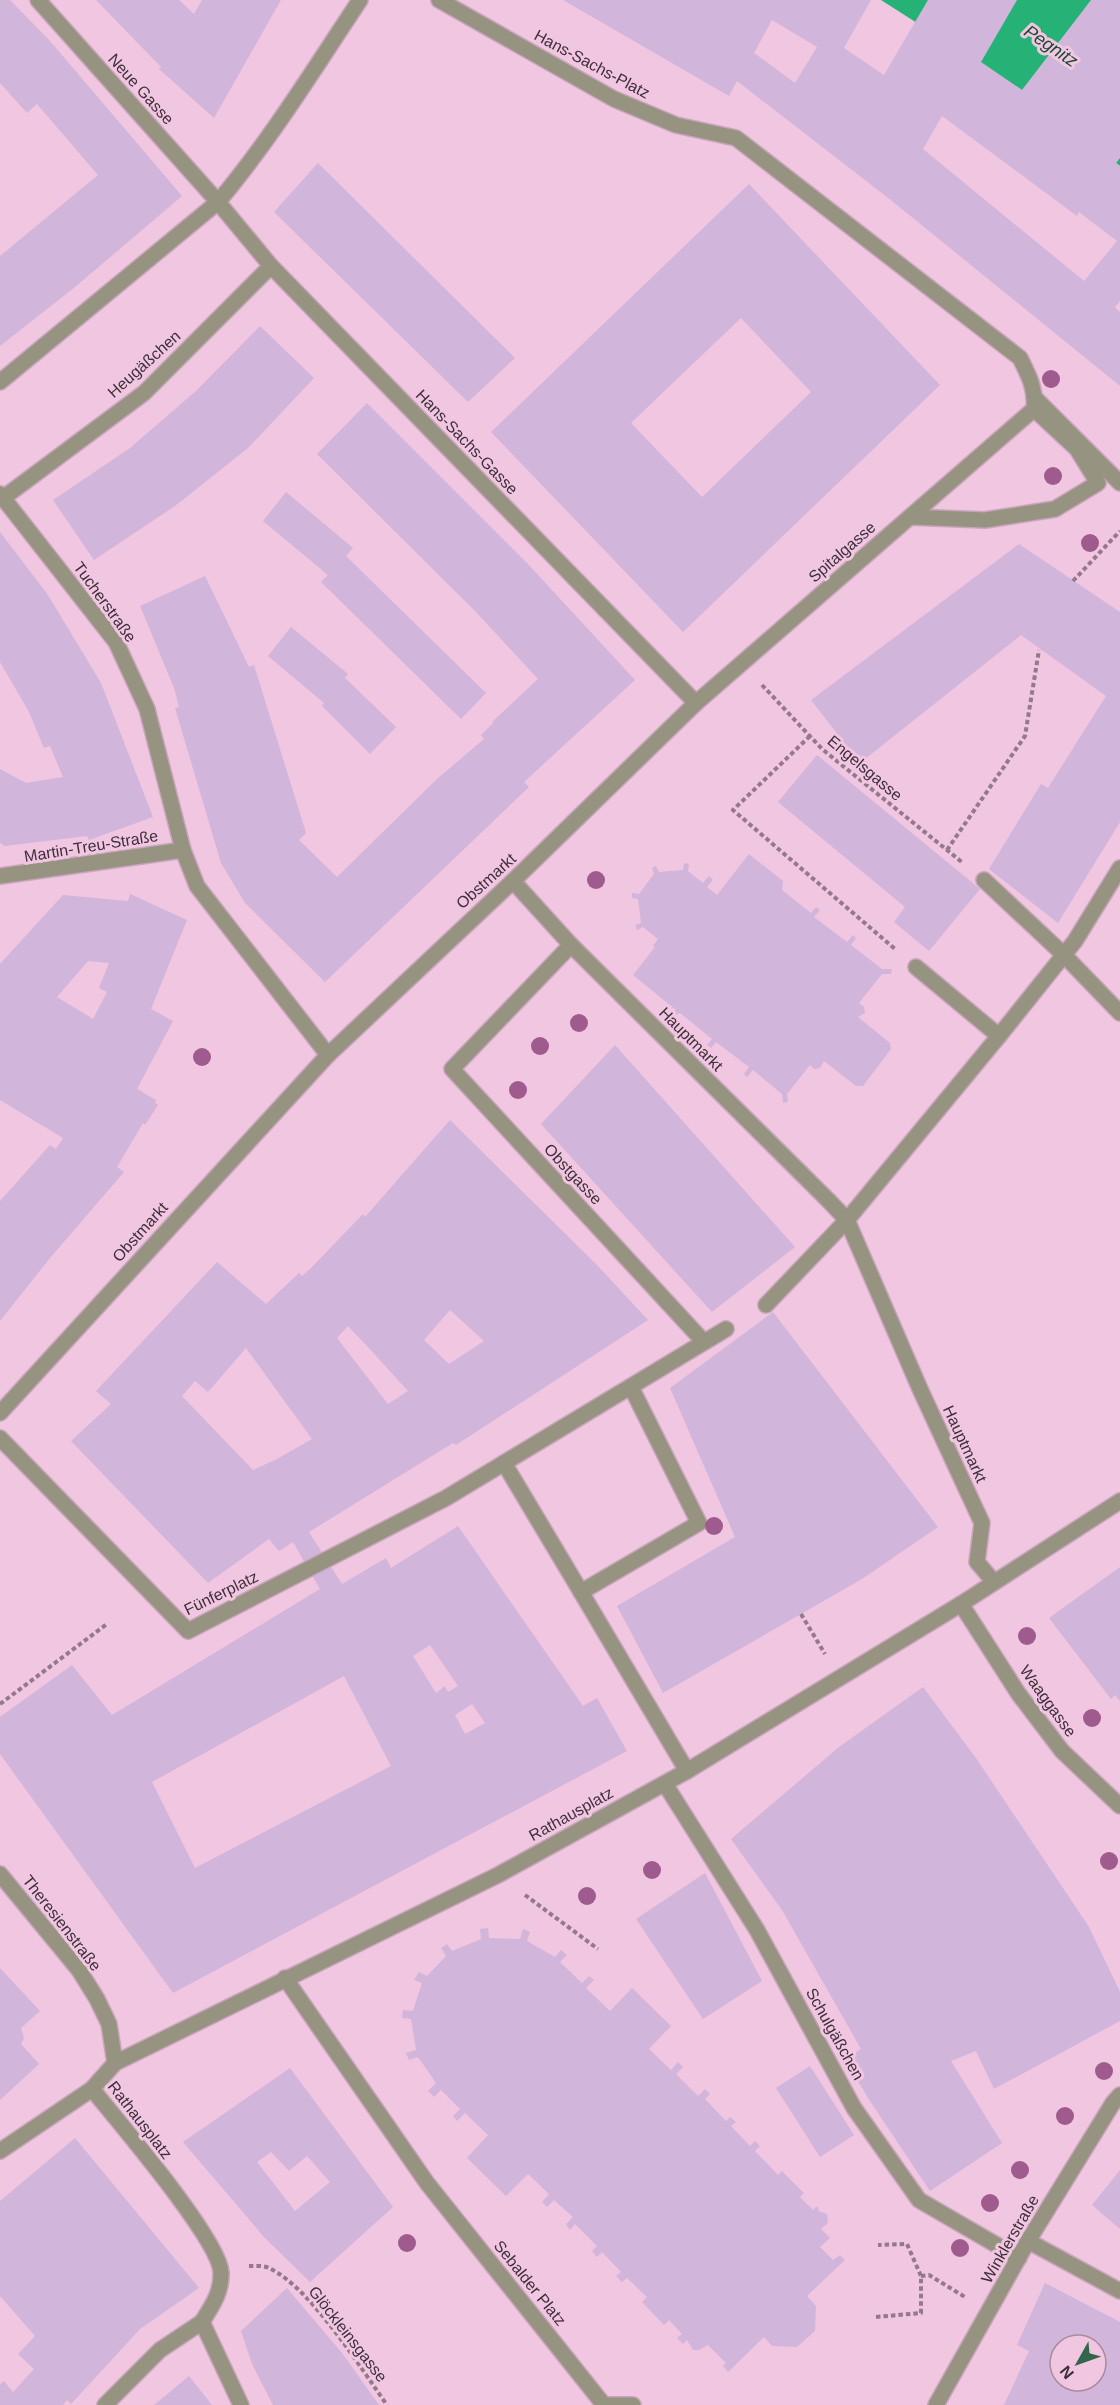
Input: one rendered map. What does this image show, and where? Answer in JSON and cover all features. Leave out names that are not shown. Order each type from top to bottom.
[{"type":"street","name":"Neue Gasse","points":[[38,0],[218,202]]},
{"type":"street","points":[[0,382],[218,202],[252,162],[360,0]]},
{"type":"street","name":"Hans-Sachs-Platz","points":[[439,0],[614,99],[676,125],[736,138],[1020,358],[1032,381],[1035,404]]},
{"type":"street","name":"Hans-Sachs-Gasse","points":[[218,202],[271,266],[696,704]]},
{"type":"street","name":"Heugäßchen","points":[[2,496],[144,393],[271,266]]},
{"type":"street","points":[[1035,404],[1120,483]]},
{"type":"street","points":[[910,517],[985,520],[1055,509],[1098,483],[1077,448],[1035,404]]},
{"type":"street","name":"Spitalgasse","points":[[667,731],[1035,404]]},
{"type":"street","name":"Tucherstraße","points":[[2,496],[116,642],[147,709],[183,850]]},
{"type":"street","name":"Obstmarkt","points":[[0,1413],[328,1055],[513,881],[667,731]]},
{"type":"street","points":[[183,850],[197,886],[328,1055]]},
{"type":"street","name":"Martin-Treu-Straße","points":[[1,879],[183,850]]},
{"type":"street","points":[[766,1305],[847,1220],[999,1036],[1075,941],[1120,868]]},
{"type":"street","points":[[984,880],[1064,955],[1120,1013]]},
{"type":"street","name":"Hauptmarkt","points":[[513,881],[571,945],[847,1220],[920,1389],[982,1523],[977,1562],[994,1582]]},
{"type":"street","name":"Obstgasse","points":[[571,945],[452,1069],[704,1342]]},
{"type":"street","points":[[916,967],[999,1036]]},
{"type":"street","points":[[726,1329],[504,1464],[687,1771],[961,1604],[1120,1501]]},
{"type":"street","points":[[581,1592],[699,1524],[631,1387]]},
{"type":"street","name":"Fünferplatz","points":[[0,1438],[188,1631],[446,1498],[504,1464]]},
{"type":"street","name":"Waaggasse","points":[[961,1604],[1018,1693],[1062,1751],[1120,1806]]},
{"type":"street","name":"Rathausplatz","points":[[221,2271],[206,2237],[92,2090],[115,2063],[498,1875],[687,1771]]},
{"type":"street","name":"Schulgäßchen","points":[[664,1784],[757,1930],[854,2108],[919,2200],[1019,2258]]},
{"type":"street","name":"Theresienstraße","points":[[0,1874],[79,1970],[97,1999],[109,2024],[115,2063]]},
{"type":"street","name":"Sebalder Platz","points":[[285,1978],[427,2183],[604,2405],[633,2405]]},
{"type":"street","points":[[0,2151],[92,2090]]},
{"type":"street","name":"Winklerstraße","points":[[936,2405],[1029,2241],[1120,2095]]},
{"type":"street","points":[[1029,2241],[1120,2291]]},
{"type":"street","points":[[105,2405],[160,2350],[202,2322],[218,2296],[221,2271]]},
{"type":"street","points":[[202,2322],[241,2405]]},
{"type":"path","points":[[1072,580],[1120,531]]},
{"type":"path","points":[[946,850],[1025,736],[1039,650]]},
{"type":"path","name":"Engelsgasse","points":[[741,663],[822,749],[984,880]]},
{"type":"path","points":[[810,736],[733,810],[916,967]]},
{"type":"path","points":[[801,1614],[840,1678]]},
{"type":"path","points":[[0,1704],[107,1624]]},
{"type":"path","points":[[498,1875],[598,1948]]},
{"type":"path","points":[[876,2317],[921,2313],[921,2276],[907,2244],[878,2245]]},
{"type":"path","name":"Glöckleinsgasse","points":[[221,2271],[243,2265],[270,2267],[300,2291],[344,2345],[387,2405]]},
{"type":"path","points":[[921,2276],[929,2275],[989,2311]]},
{"type":"path","points":[[344,2345],[356,2337]]},
{"type":"water","name":"Pegnitz","points":[[881,0],[1092,0],[1120,21],[1120,166],[1022,90]]},
{"type":"building","points":[[0,0],[10,0],[50,41],[182,196],[75,287],[0,346],[0,256],[98,175],[37,104],[27,113],[0,83]]},
{"type":"building","points":[[96,0],[179,0],[194,14],[202,0],[281,0],[214,118],[159,69],[161,67]]},
{"type":"building","points":[[563,0],[871,0],[844,48],[884,75],[928,0],[1017,0],[981,62],[1022,90],[1091,0],[1120,0],[1120,158],[1116,163],[1120,166],[1120,301],[1115,307],[1120,312],[1120,386],[892,201],[737,81],[729,96]],"holes":[[[772,20],[817,47],[795,83],[754,53]],[[942,116],[1077,216],[1079,212],[1117,241],[1084,281],[923,149]]]},
{"type":"building","points":[[318,163],[515,358],[468,402],[274,212]]},
{"type":"building","points":[[749,184],[940,385],[683,632],[491,432]],"holes":[[[741,318],[811,392],[702,497],[631,423]]]},
{"type":"building","points":[[260,326],[314,378],[248,448],[175,506],[94,560],[53,500],[130,448],[196,391]]},
{"type":"building","points":[[367,403],[527,563],[635,680],[524,782],[529,787],[325,982],[245,903],[221,863],[175,708],[179,707],[174,688],[140,606],[205,576],[249,667],[254,665],[306,833],[299,840],[337,877],[437,779],[484,739],[481,735],[492,722],[538,679],[475,611],[317,454]]},
{"type":"building","points":[[286,492],[353,548],[346,556],[486,693],[461,719],[321,582],[328,575],[263,521]]},
{"type":"building","points":[[0,532],[48,595],[101,683],[153,817],[89,840],[87,836],[5,846],[0,843],[0,769],[26,783],[63,777],[50,746],[44,748],[29,712],[0,662]]},
{"type":"building","points":[[1019,544],[1120,612],[1120,822],[1058,923],[989,869],[1041,784],[1048,788],[1106,696],[1021,635],[860,763],[811,700]]},
{"type":"building","points":[[291,627],[348,674],[345,678],[396,727],[370,754],[322,706],[324,703],[268,656]]},
{"type":"building","points":[[817,755],[980,889],[929,951],[894,922],[905,907],[778,802]]},
{"type":"building","points":[[749,854],[783,881],[782,890],[811,913],[816,907],[820,910],[814,917],[847,942],[853,935],[856,938],[851,945],[882,969],[892,969],[891,974],[882,974],[859,1003],[864,1007],[865,1013],[858,1017],[890,1043],[891,1049],[863,1086],[856,1086],[824,1061],[820,1068],[814,1069],[810,1065],[787,1094],[788,1102],[783,1103],[782,1094],[753,1070],[747,1077],[744,1074],[749,1067],[716,1042],[711,1048],[707,1045],[712,1039],[680,1013],[673,1016],[671,1012],[676,1010],[633,975],[655,947],[653,946],[658,939],[643,927],[637,930],[635,925],[641,923],[638,899],[632,898],[632,893],[639,894],[654,874],[652,868],[656,866],[659,872],[683,870],[684,863],[689,864],[688,871],[703,883],[709,876],[713,880],[707,887],[717,895]]},
{"type":"building","points":[[130,894],[187,920],[151,1009],[173,1021],[137,1089],[156,1100],[155,1103],[158,1105],[145,1125],[143,1123],[117,1167],[124,1172],[50,1258],[0,1321],[0,1201],[50,1145],[56,1149],[63,1138],[0,1100],[0,964],[63,895],[128,901]],"holes":[[[88,961],[109,963],[99,988],[107,992],[93,1019],[57,997]]]},
{"type":"building","points":[[615,1045],[795,1247],[712,1312],[541,1124]]},
{"type":"building","points":[[450,1120],[598,1266],[648,1320],[456,1445],[453,1443],[309,1532],[342,1584],[386,1558],[391,1568],[458,1526],[583,1706],[597,1698],[627,1751],[173,1993],[0,1754],[0,1717],[72,1665],[112,1715],[320,1589],[293,1542],[279,1551],[269,1539],[208,1583],[71,1441],[111,1404],[96,1391],[217,1262],[266,1304],[299,1273],[302,1276],[311,1268],[363,1214],[365,1217]],"holes":[[[450,1310],[484,1341],[449,1364],[424,1340]],[[348,1326],[408,1391],[388,1404],[337,1338]],[[246,1348],[312,1439],[253,1470],[182,1396],[195,1381],[208,1392]],[[430,1645],[458,1686],[448,1692],[445,1686],[436,1693],[413,1656]],[[344,1676],[391,1766],[195,1868],[152,1782]],[[472,1704],[485,1723],[465,1734],[455,1715]]]},
{"type":"building","points":[[773,1312],[938,1527],[862,1579],[663,1693],[617,1606],[735,1537],[670,1388]]},
{"type":"building","points":[[1120,1567],[1120,1701],[1115,1695],[1111,1699],[1049,1618]]},
{"type":"building","points":[[923,1687],[976,1758],[1089,1927],[1120,1992],[1120,2021],[994,2089],[976,2051],[951,2061],[1002,2143],[930,2191],[845,2059],[861,2049],[782,1910],[731,1839],[839,1747]]},
{"type":"building","points":[[705,1873],[762,1981],[703,2019],[636,1919]]},
{"type":"building","points":[[488,1928],[489,1938],[520,1939],[523,1929],[530,1932],[527,1941],[555,1957],[561,1950],[567,1955],[560,1962],[582,1983],[589,1976],[594,1980],[586,1988],[610,2011],[632,1988],[671,2026],[649,2049],[671,2070],[678,2062],[683,2067],[676,2074],[698,2096],[705,2089],[710,2094],[705,2099],[726,2121],[730,2117],[736,2122],[731,2126],[750,2146],[755,2141],[760,2146],[755,2151],[778,2175],[782,2171],[804,2193],[800,2197],[813,2210],[817,2206],[818,2211],[827,2214],[828,2223],[821,2229],[830,2238],[820,2247],[833,2260],[840,2255],[845,2260],[807,2296],[816,2306],[815,2331],[797,2347],[772,2346],[764,2337],[728,2372],[723,2366],[726,2363],[708,2345],[699,2350],[693,2350],[687,2340],[683,2344],[677,2338],[682,2334],[669,2320],[664,2325],[642,2302],[647,2297],[627,2278],[622,2282],[616,2276],[621,2272],[602,2252],[597,2257],[592,2251],[597,2246],[575,2224],[570,2230],[566,2224],[573,2217],[554,2200],[547,2207],[542,2202],[549,2194],[528,2174],[506,2196],[467,2158],[488,2135],[465,2113],[457,2121],[453,2116],[460,2109],[441,2090],[434,2097],[428,2091],[436,2083],[418,2057],[409,2060],[406,2053],[416,2050],[411,2019],[402,2018],[403,2010],[413,2011],[422,1983],[414,1980],[419,1972],[427,1976],[446,1956],[441,1948],[447,1944],[452,1951],[481,1939],[480,1929]]},
{"type":"building","points":[[0,1968],[40,2011],[21,2028],[24,2038],[21,2044],[39,2064],[0,2100]]},
{"type":"building","points":[[810,2066],[854,2135],[820,2157],[776,2088]]},
{"type":"building","points":[[290,2068],[393,2207],[310,2282],[264,2237],[183,2142]],"holes":[[[271,2152],[289,2171],[307,2156],[330,2182],[295,2211],[257,2162]]]},
{"type":"building","points":[[75,2138],[199,2288],[140,2329],[71,2404],[67,2400],[63,2405],[0,2405],[0,2384],[4,2381],[13,2392],[34,2369],[18,2354],[35,2336],[0,2296],[0,2201]]},
{"type":"building","points":[[1120,2170],[1120,2229],[1092,2205]]},
{"type":"building","points":[[1045,2283],[1120,2322],[1120,2405],[1004,2405],[1029,2351],[1017,2345]]},
{"type":"building","points":[[287,2288],[342,2353],[379,2405],[273,2405],[252,2364],[241,2331]]},
{"type":"building","points":[[189,2376],[212,2405],[154,2405]]}]
